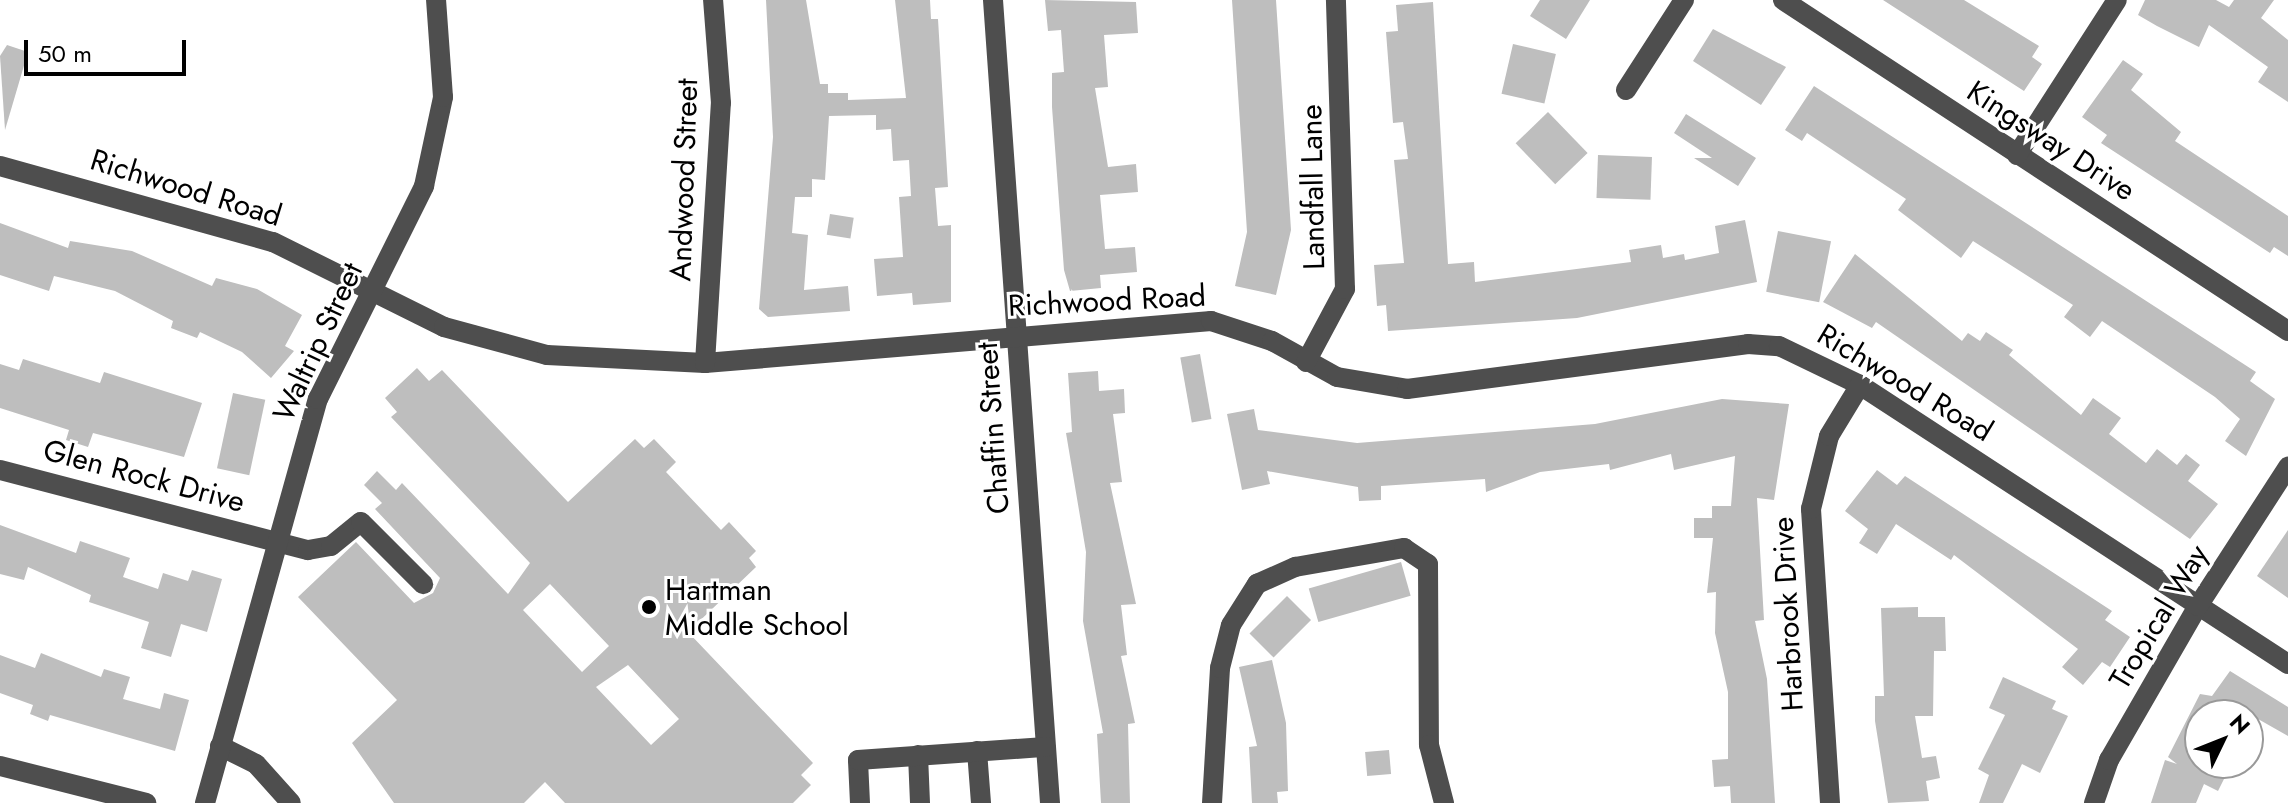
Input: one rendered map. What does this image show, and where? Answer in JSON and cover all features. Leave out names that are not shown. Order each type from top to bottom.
[{"type":"street","name":"Waltrip Street","points":[[205,803],[274,541],[318,399],[372,297],[424,186],[443,97],[436,0]]},
{"type":"street","name":"Andwood Street","points":[[705,363],[721,103],[713,0]]},
{"type":"street","name":"Chaffin Street","points":[[993,0],[1050,803]]},
{"type":"street","name":"Landfall Lane","points":[[1306,362],[1345,289],[1336,0]]},
{"type":"street","points":[[1626,90],[1684,0]]},
{"type":"street","name":"Kingsway Drive","points":[[1783,0],[2288,331]]},
{"type":"street","points":[[2017,155],[2117,0]]},
{"type":"street","name":"Richwood Road","points":[[0,166],[273,242],[372,297],[444,327],[547,355],[705,363],[1211,321],[1366,384],[1447,388],[1748,344],[1813,356],[2288,664]]},
{"type":"street","name":"Harbrook Drive","points":[[1830,803],[1811,509],[1829,436],[1860,385]]},
{"type":"street","name":"Tropical Way","points":[[2094,803],[2109,760],[2198,606],[2288,467]]},
{"type":"street","name":"Glen Rock Drive","points":[[0,470],[274,541],[331,546],[361,522],[423,584]]},
{"type":"street","points":[[1212,803],[1220,668],[1231,625],[1257,584],[1295,567],[1404,548],[1428,564],[1429,745],[1444,803]]},
{"type":"street","points":[[220,746],[256,764],[291,803]]},
{"type":"street","points":[[860,803],[858,760],[1046,747]]},
{"type":"street","points":[[977,751],[981,803]]},
{"type":"street","points":[[918,755],[920,803]]},
{"type":"street","points":[[0,766],[146,803]]},
{"type":"building","points":[[766,0],[806,0],[820,84],[828,84],[828,93],[848,93],[848,100],[906,98],[895,0],[930,0],[931,19],[938,19],[948,187],[935,188],[938,226],[951,225],[951,302],[913,305],[912,293],[877,296],[874,259],[903,257],[899,197],[911,196],[909,160],[893,161],[891,129],[876,130],[876,115],[829,116],[825,180],[812,179],[812,197],[795,197],[792,233],[808,235],[804,290],[848,286],[850,311],[768,317],[759,309],[773,137]]},
{"type":"building","points":[[1045,0],[1136,2],[1138,33],[1104,35],[1108,87],[1095,88],[1108,167],[1136,164],[1138,192],[1100,195],[1105,249],[1135,247],[1137,272],[1100,275],[1101,288],[1070,291],[1064,270],[1052,73],[1064,72],[1061,30],[1048,31]]},
{"type":"building","points":[[1232,0],[1276,0],[1291,230],[1276,295],[1235,286],[1247,232]]},
{"type":"building","points":[[1540,0],[1590,0],[1566,39],[1530,16]]},
{"type":"building","points":[[1883,0],[1964,0],[2039,46],[2032,57],[2042,64],[2024,91]]},
{"type":"building","points":[[2145,0],[2216,0],[2229,7],[2234,0],[2274,0],[2261,18],[2288,40],[2288,102],[2258,82],[2268,67],[2209,25],[2199,47],[2157,26],[2138,15]]},
{"type":"building","points":[[1433,2],[1448,264],[1474,262],[1475,282],[1631,262],[1629,250],[1661,245],[1663,258],[1684,254],[1685,260],[1719,253],[1715,226],[1745,220],[1757,282],[1577,318],[1388,331],[1386,305],[1377,306],[1374,265],[1404,263],[1394,160],[1408,159],[1403,122],[1393,123],[1386,32],[1398,31],[1396,5]]},
{"type":"building","points":[[1713,29],[1786,67],[1761,105],[1693,61]]},
{"type":"building","points":[[1513,44],[1556,54],[1544,104],[1502,94]]},
{"type":"building","points":[[7,45],[28,52],[5,130],[0,56]]},
{"type":"building","points":[[2123,60],[2143,74],[2131,90],[2181,132],[2175,141],[2288,216],[2288,256],[2274,247],[2270,253],[2101,143],[2107,135],[2082,117]]},
{"type":"building","points":[[1814,86],[2256,372],[2250,381],[2275,399],[2246,456],[2225,441],[2240,419],[2215,397],[2102,321],[2090,337],[2064,317],[2073,305],[1973,241],[1961,258],[1898,210],[1906,199],[1807,133],[1802,141],[1785,130]]},
{"type":"building","points":[[1548,112],[1588,153],[1555,184],[1516,143]]},
{"type":"building","points":[[1686,114],[1756,158],[1738,186],[1694,158],[1712,158],[1674,133]]},
{"type":"building","points":[[1598,155],[1652,157],[1650,200],[1596,198]]},
{"type":"building","points":[[830,214],[854,218],[850,238],[827,235]]},
{"type":"building","points":[[0,223],[68,248],[70,241],[132,251],[212,286],[216,278],[257,289],[302,315],[285,346],[294,351],[271,378],[242,352],[200,332],[197,338],[171,328],[173,321],[115,291],[54,276],[49,291],[0,275]]},
{"type":"building","points":[[1778,231],[1831,241],[1819,302],[1766,292]]},
{"type":"building","points":[[1855,254],[1962,341],[1968,333],[1980,341],[1986,332],[2013,350],[2009,355],[2081,415],[2093,398],[2121,418],[2109,434],[2146,463],[2157,449],[2177,465],[2186,454],[2200,465],[2188,481],[2218,504],[2190,539],[1876,322],[1872,328],[1823,302]]},
{"type":"building","points":[[1200,354],[1211,419],[1192,422],[1180,357]]},
{"type":"building","points":[[23,359],[100,383],[104,372],[202,403],[184,457],[93,433],[88,447],[66,440],[69,430],[0,408],[0,364],[19,370]]},
{"type":"building","points":[[417,368],[429,381],[442,370],[568,502],[635,439],[644,448],[654,439],[676,462],[666,472],[721,530],[729,522],[756,551],[749,558],[756,567],[688,632],[813,763],[801,775],[811,785],[793,803],[565,803],[545,782],[524,803],[394,803],[352,743],[397,700],[298,597],[356,542],[414,603],[433,593],[440,578],[375,509],[382,503],[364,485],[377,471],[396,490],[402,483],[508,594],[530,563],[391,417],[397,412],[385,398]],"holes":[[[550,584],[609,646],[582,672],[523,610]],[[628,665],[679,719],[651,745],[596,687]]]},
{"type":"building","points":[[1098,371],[1099,391],[1124,389],[1125,413],[1113,414],[1122,482],[1110,483],[1136,604],[1121,605],[1127,655],[1121,656],[1135,723],[1128,724],[1130,803],[1101,803],[1097,734],[1103,733],[1083,621],[1086,552],[1066,433],[1072,432],[1068,373]]},
{"type":"building","points":[[233,393],[265,400],[249,475],[217,468]]},
{"type":"building","points":[[1722,399],[1789,404],[1774,500],[1757,498],[1764,620],[1755,621],[1767,679],[1775,803],[1731,803],[1730,786],[1714,787],[1712,760],[1728,759],[1728,692],[1715,633],[1716,592],[1707,593],[1713,538],[1694,538],[1694,518],[1712,518],[1712,506],[1731,506],[1735,456],[1674,470],[1671,454],[1610,470],[1609,464],[1540,472],[1486,492],[1485,479],[1381,486],[1381,500],[1359,501],[1358,487],[1267,471],[1270,484],[1242,490],[1227,414],[1254,409],[1258,430],[1357,443],[1595,424]]},
{"type":"building","points":[[1877,470],[1897,485],[1905,476],[2112,611],[2105,620],[2130,637],[2110,667],[2102,662],[2083,685],[2062,667],[2078,649],[1954,555],[1951,560],[1896,524],[1877,554],[1859,543],[1868,529],[1845,511]]},
{"type":"building","points":[[0,525],[76,553],[80,541],[130,558],[123,577],[158,589],[163,573],[188,581],[192,570],[222,579],[207,632],[181,624],[171,657],[141,648],[149,622],[89,602],[91,595],[28,567],[24,580],[0,574]]},
{"type":"building","points":[[2288,530],[2288,598],[2257,576]]},
{"type":"building","points":[[1401,562],[1411,596],[1318,622],[1309,588]]},
{"type":"building","points":[[1287,596],[1311,620],[1274,658],[1250,633]]},
{"type":"building","points":[[1918,607],[1918,617],[1945,617],[1946,651],[1934,651],[1933,716],[1915,716],[1922,758],[1936,756],[1940,778],[1926,781],[1929,801],[1888,803],[1875,721],[1875,696],[1884,696],[1881,608]]},
{"type":"building","points":[[41,653],[101,677],[104,669],[130,677],[123,699],[160,709],[164,693],[189,700],[175,751],[50,715],[48,721],[30,714],[33,705],[0,693],[0,655],[35,668]]},
{"type":"building","points":[[1272,660],[1286,723],[1288,791],[1277,792],[1278,803],[1252,803],[1249,747],[1257,746],[1239,667]]},
{"type":"building","points":[[2230,671],[2288,707],[2288,736],[2264,722],[2264,699],[2197,699],[2200,694],[2212,696]]},
{"type":"building","points":[[2003,677],[2056,701],[2052,709],[2068,716],[2040,773],[2022,764],[2003,803],[1979,803],[1989,775],[1978,769],[2005,715],[1989,708]]},
{"type":"building","points":[[2184,726],[2184,779],[2224,779],[2218,791],[2204,784],[2196,803],[2151,803],[2165,760],[2177,764],[2168,757]]},
{"type":"building","points":[[1389,750],[1391,774],[1367,776],[1365,752]]},
{"type":"place","name":"Hartman Middle School","points":[[649,607]]}]
